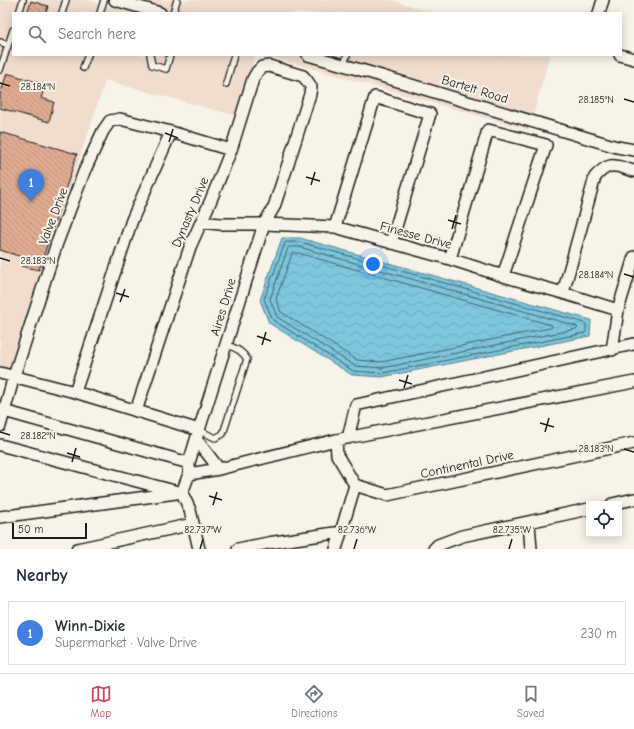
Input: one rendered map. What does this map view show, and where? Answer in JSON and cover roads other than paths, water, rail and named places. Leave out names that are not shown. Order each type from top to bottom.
[{"type":"street","points":[[115,0],[129,2],[157,12]]},
{"type":"street","points":[[599,12],[603,0]]},
{"type":"street","name":"Bartelt Road","points":[[315,56],[345,60],[617,147],[634,150]]},
{"type":"street","points":[[622,56],[634,59]]},
{"type":"street","name":"Dynasty Drive","points":[[136,411],[190,247],[231,150],[253,78],[262,68],[269,66],[303,76]]},
{"type":"street","name":"Aires Drive","points":[[182,492],[198,435],[264,224],[274,207],[310,94],[311,87],[303,76]]},
{"type":"street","points":[[335,227],[375,97],[430,114],[391,243]]},
{"type":"street","name":"Valve Drive","points":[[0,426],[14,376],[57,243],[84,172],[103,131],[110,121],[120,119],[170,132]]},
{"type":"street","points":[[450,259],[488,130],[546,145],[503,276]]},
{"type":"street","points":[[75,392],[132,220],[170,132],[231,150]]},
{"type":"street","points":[[563,292],[596,177],[606,167],[614,165],[634,171]]},
{"type":"street","name":"Finesse Drive","points":[[201,222],[220,224],[335,227],[563,292],[618,310]]},
{"type":"street","points":[[612,350],[618,310],[633,264]]},
{"type":"street","points":[[348,438],[356,405],[634,344]]},
{"type":"street","points":[[0,373],[75,392],[136,411],[198,435],[219,469]]},
{"type":"street","points":[[4,411],[189,469],[219,469],[336,440],[634,382]]},
{"type":"street","points":[[336,440],[337,455],[355,485],[336,549]]},
{"type":"street","name":"Continental Drive","points":[[355,485],[387,495],[634,444]]},
{"type":"street","points":[[0,445],[182,492]]},
{"type":"street","points":[[0,517],[182,492]]},
{"type":"street","points":[[182,492],[190,510],[199,549]]},
{"type":"street","points":[[622,502],[634,499]]},
{"type":"street","points":[[434,549],[438,544],[462,536],[586,510]]},
{"type":"street","points":[[529,522],[532,549]]},
{"type":"street","points":[[77,549],[193,524]]},
{"type":"street","points":[[238,549],[267,546],[341,532]]},
{"type":"lane","points":[[19,12],[23,0]]},
{"type":"lane","points":[[62,12],[66,0]]},
{"type":"lane","points":[[100,12],[104,0]]},
{"type":"lane","points":[[173,12],[177,0]]},
{"type":"lane","points":[[0,70],[12,33]]},
{"type":"lane","points":[[0,42],[8,45]]},
{"type":"lane","points":[[83,68],[88,56]]},
{"type":"lane","points":[[150,56],[152,65],[166,69],[170,56]]},
{"type":"lane","points":[[226,84],[234,56]]},
{"type":"lane","points":[[198,435],[215,438],[223,434],[247,359],[242,352],[226,344]]},
{"type":"water","points":[[282,238],[300,238],[591,320],[590,336],[382,377],[352,375],[269,323],[260,300]]},
{"type":"place","name":"Winn-Dixie","points":[[31,202]]}]
